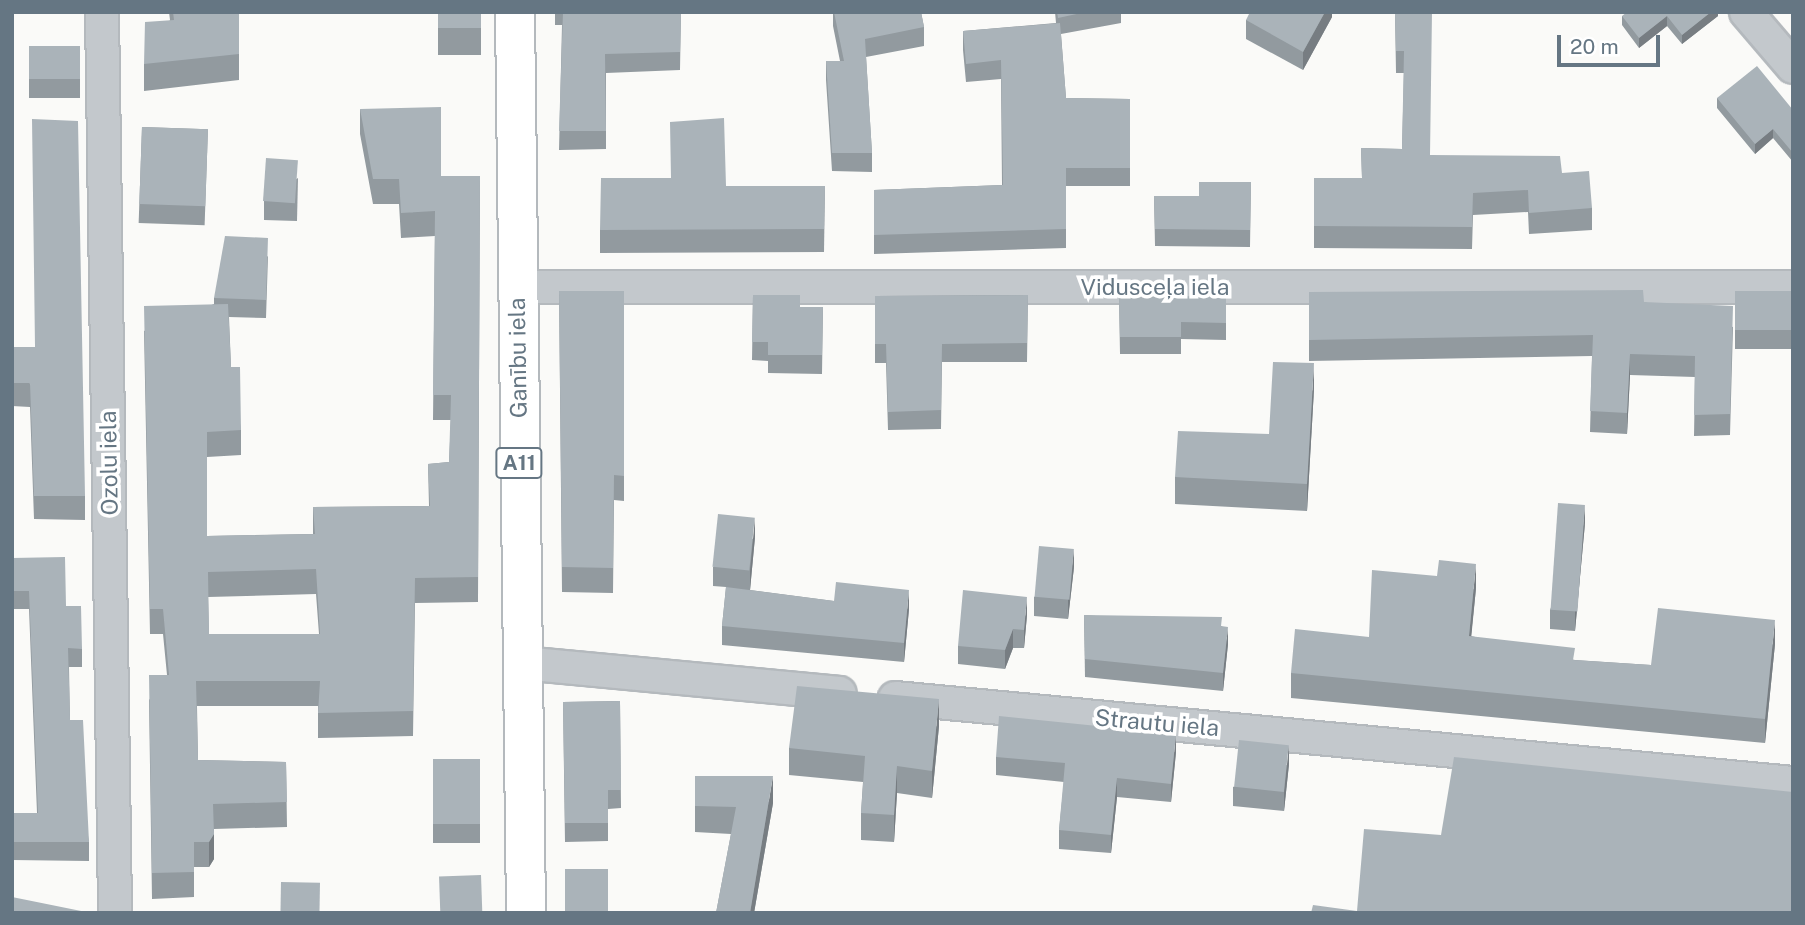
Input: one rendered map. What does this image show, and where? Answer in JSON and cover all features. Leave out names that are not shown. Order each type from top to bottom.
[{"type":"highway","name":"Ganību iela","points":[[515,12],[526,913]]},
{"type":"street","name":"Ozolu iela","points":[[102,12],[116,913]]},
{"type":"street","points":[[1746,12],[1793,67]]},
{"type":"street","name":"Vidusceļa iela","points":[[517,288],[1793,287]]},
{"type":"street","name":"Strautu iela","points":[[522,663],[1793,783]]},
{"type":"building","points":[[173,12],[239,12],[239,54],[144,64],[145,22],[174,20]]},
{"type":"building","points":[[438,12],[481,12],[481,28],[438,28]]},
{"type":"building","points":[[563,12],[681,12],[680,52],[605,54],[606,131],[559,131]]},
{"type":"building","points":[[834,12],[921,12],[924,27],[865,39],[872,153],[832,153],[826,61],[844,61]]},
{"type":"building","points":[[1057,12],[1086,12],[1058,18]]},
{"type":"building","points":[[1250,12],[1325,12],[1303,52],[1246,20]]},
{"type":"building","points":[[1395,12],[1432,12],[1430,155],[1560,156],[1562,173],[1589,171],[1592,208],[1529,213],[1528,190],[1473,193],[1472,227],[1314,226],[1314,178],[1362,178],[1361,148],[1402,149],[1404,51],[1396,51]]},
{"type":"building","points":[[1627,12],[1711,12],[1682,35],[1667,16],[1639,38],[1622,16]]},
{"type":"building","points":[[1060,23],[1066,98],[1130,99],[1130,168],[1066,168],[1066,229],[874,235],[874,190],[1003,185],[1001,60],[966,64],[963,31]]},
{"type":"building","points":[[29,46],[80,46],[80,79],[29,79]]},
{"type":"building","points":[[1757,66],[1793,110],[1793,153],[1773,129],[1755,144],[1717,98]]},
{"type":"building","points":[[441,107],[441,176],[480,176],[478,577],[415,578],[413,711],[318,713],[320,681],[196,681],[198,760],[286,762],[287,802],[213,804],[214,834],[209,842],[194,842],[194,872],[152,873],[149,675],[169,675],[163,609],[150,609],[144,306],[228,304],[231,367],[240,367],[241,430],[207,432],[207,536],[315,534],[313,507],[430,506],[428,464],[449,462],[451,395],[433,395],[435,211],[401,213],[399,179],[373,179],[360,109]],"holes":[[[316,569],[320,634],[209,634],[208,572]]]},
{"type":"building","points":[[724,118],[726,186],[825,186],[824,229],[600,230],[601,178],[671,178],[670,122]]},
{"type":"building","points":[[32,119],[78,121],[85,496],[34,496],[30,383],[12,383],[12,347],[35,347]]},
{"type":"building","points":[[142,127],[208,129],[205,206],[139,204]]},
{"type":"building","points":[[266,158],[298,160],[295,203],[263,201]]},
{"type":"building","points":[[1199,182],[1251,182],[1250,230],[1155,229],[1154,196],[1199,196]]},
{"type":"building","points":[[225,236],[268,238],[266,300],[214,298]]},
{"type":"building","points":[[1643,290],[1644,302],[1733,306],[1730,414],[1694,415],[1695,356],[1630,354],[1627,413],[1590,411],[1593,335],[1309,340],[1309,292]]},
{"type":"building","points":[[559,291],[624,291],[624,476],[614,475],[613,568],[562,567]]},
{"type":"building","points":[[1735,291],[1793,291],[1793,330],[1735,330]]},
{"type":"building","points":[[753,295],[800,295],[800,307],[823,307],[822,355],[768,355],[768,342],[752,342]]},
{"type":"building","points":[[1028,295],[1027,343],[942,344],[941,410],[888,412],[886,344],[875,344],[875,296]]},
{"type":"building","points":[[1226,296],[1226,323],[1181,322],[1181,337],[1120,337],[1119,298]]},
{"type":"building","points":[[1273,362],[1314,363],[1307,484],[1175,477],[1178,431],[1269,434]]},
{"type":"building","points":[[1558,503],[1585,505],[1577,612],[1551,610]]},
{"type":"building","points":[[718,514],[755,518],[749,571],[712,567]]},
{"type":"building","points":[[1039,546],[1074,549],[1069,600],[1035,597]]},
{"type":"building","points":[[65,557],[66,606],[81,606],[82,649],[68,648],[70,720],[83,720],[89,842],[12,842],[12,813],[38,813],[29,591],[12,591],[12,558]]},
{"type":"building","points":[[1439,560],[1476,564],[1469,636],[1575,648],[1573,660],[1651,665],[1658,608],[1775,620],[1765,719],[1291,673],[1295,629],[1369,637],[1372,570],[1437,576]]},
{"type":"building","points":[[836,582],[909,590],[904,643],[722,626],[726,587],[834,601]]},
{"type":"building","points":[[963,590],[1027,597],[1024,630],[1013,629],[1005,650],[958,646]]},
{"type":"building","points":[[1084,615],[1222,617],[1221,626],[1228,627],[1223,673],[1085,659]]},
{"type":"building","points":[[797,686],[939,699],[932,771],[897,766],[894,815],[861,813],[865,756],[789,748]]},
{"type":"building","points":[[620,701],[621,790],[608,790],[608,823],[565,823],[563,702]]},
{"type":"building","points":[[999,716],[1176,734],[1171,784],[1117,778],[1111,835],[1059,830],[1065,763],[996,757]]},
{"type":"building","points":[[1239,740],[1289,745],[1284,792],[1234,787]]},
{"type":"building","points":[[1454,757],[1793,792],[1793,913],[1311,913],[1313,905],[1357,911],[1364,829],[1441,835]]},
{"type":"building","points":[[433,759],[480,759],[480,824],[433,824]]},
{"type":"building","points":[[695,776],[773,776],[750,913],[716,913],[736,807],[695,806]]},
{"type":"building","points":[[565,869],[608,869],[608,913],[565,913]]},
{"type":"building","points":[[481,875],[482,913],[440,913],[439,876]]},
{"type":"building","points":[[281,882],[320,883],[319,913],[280,913]]},
{"type":"building","points":[[12,897],[91,913],[12,913]]}]
